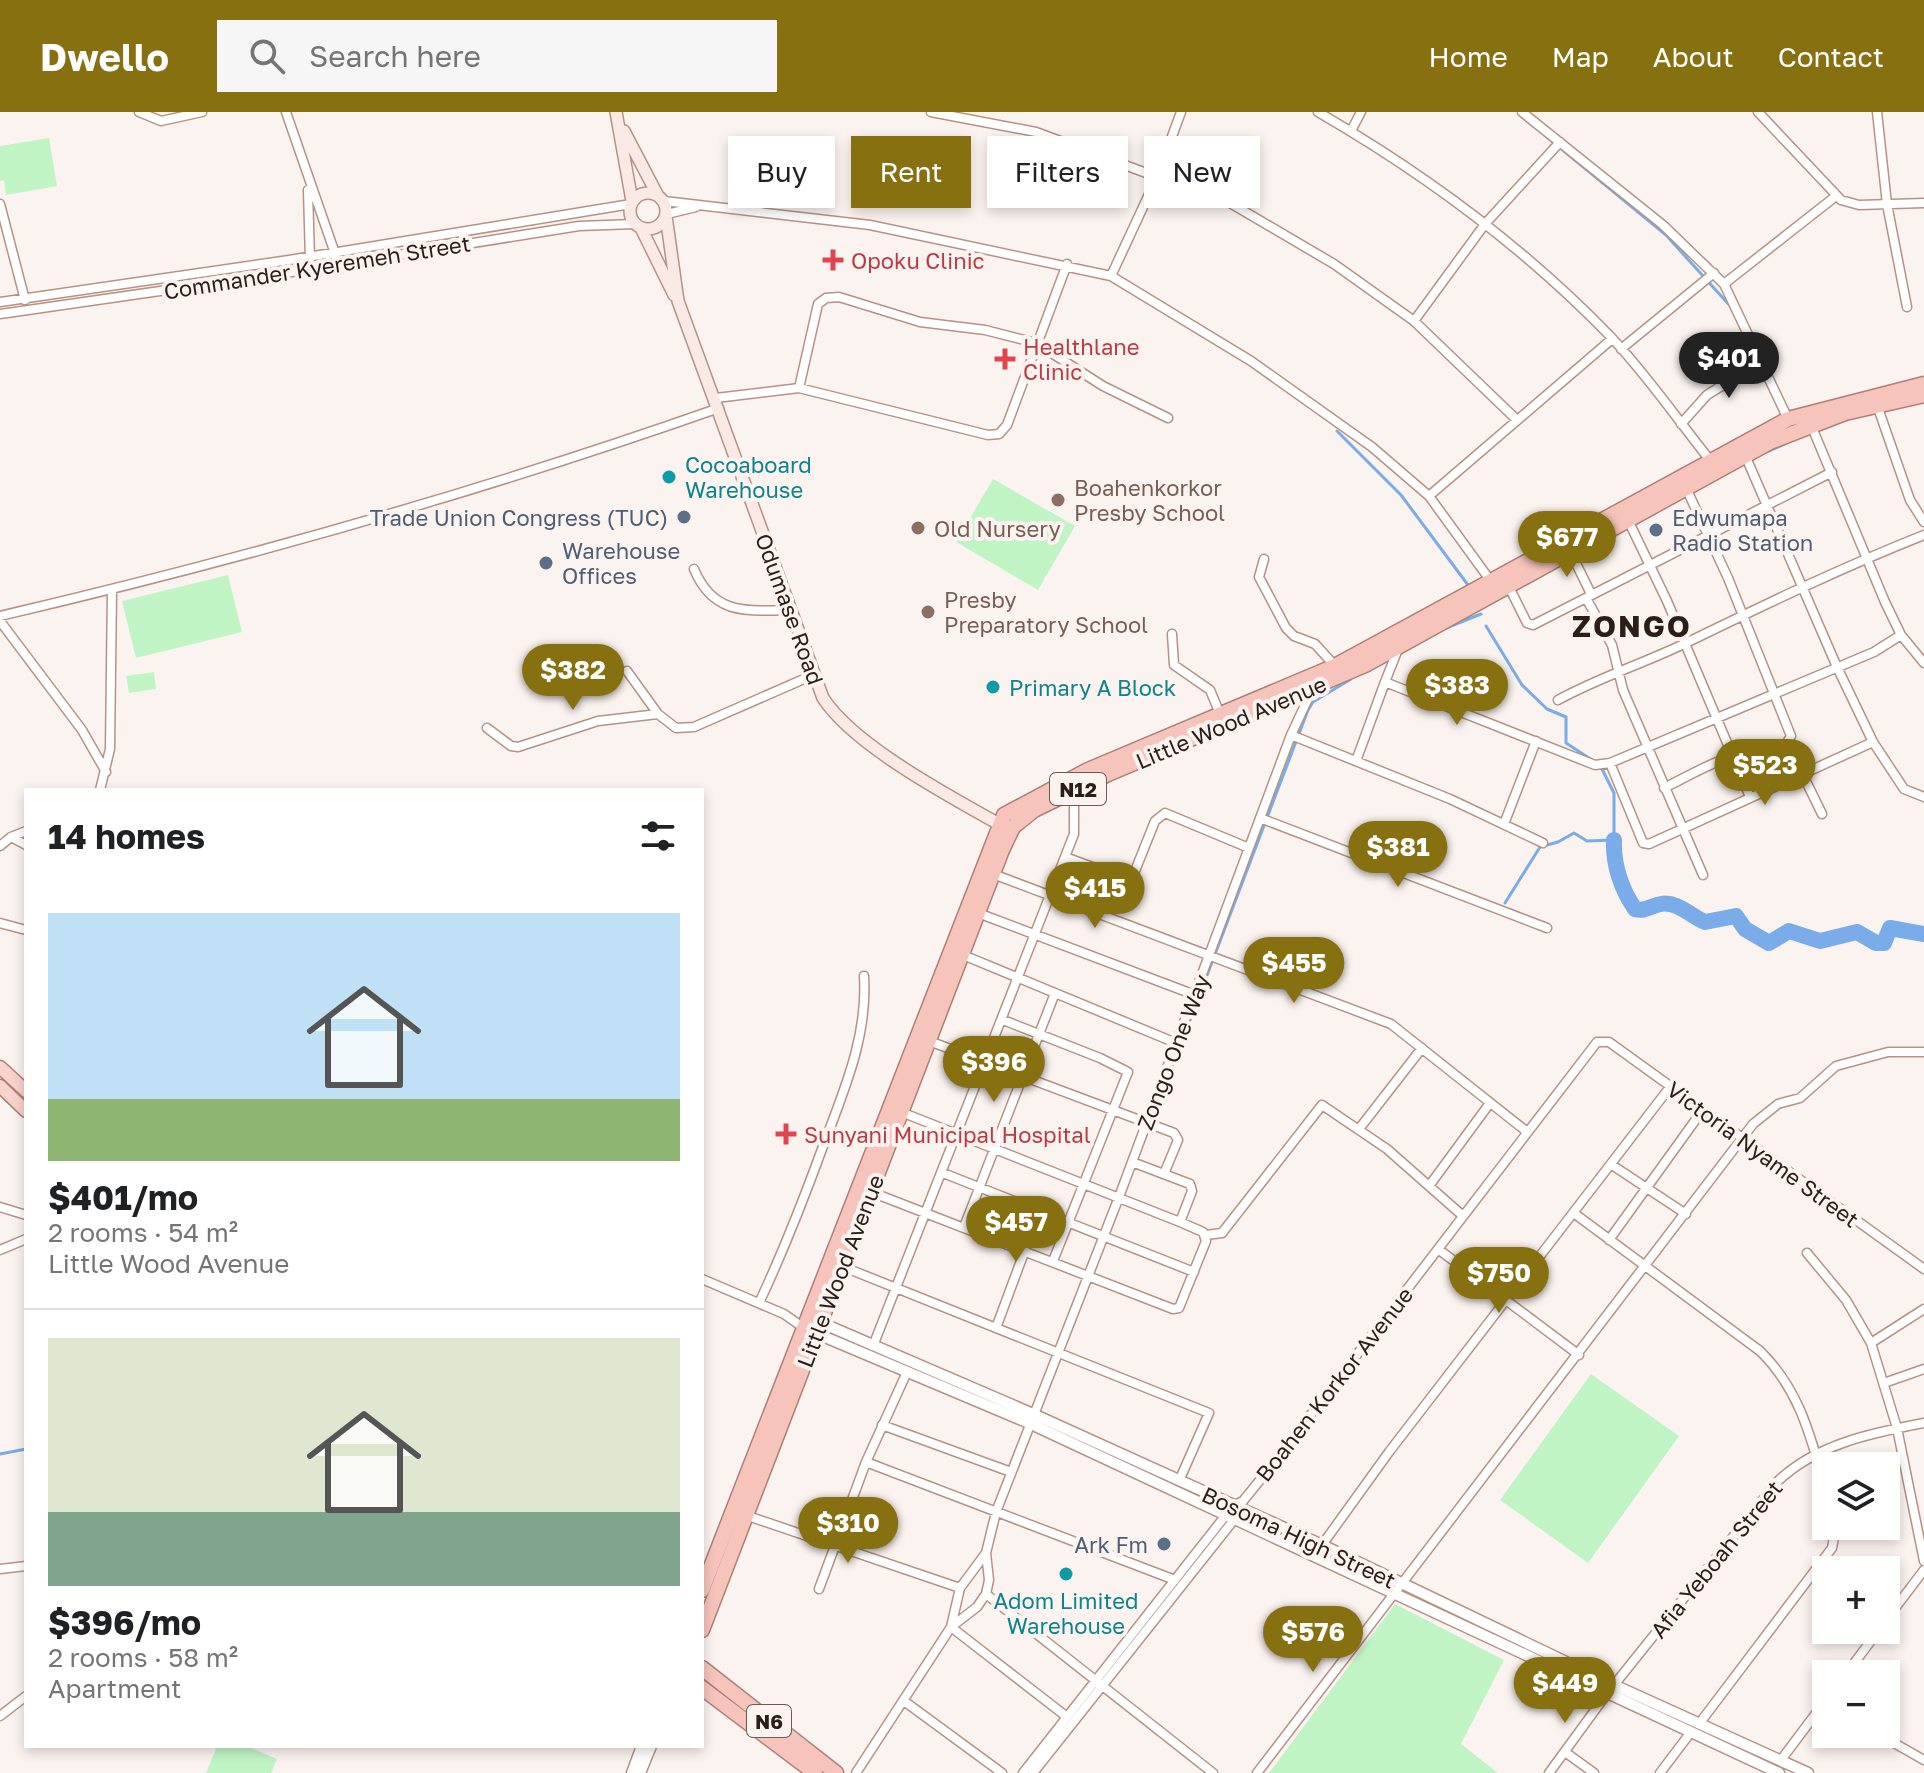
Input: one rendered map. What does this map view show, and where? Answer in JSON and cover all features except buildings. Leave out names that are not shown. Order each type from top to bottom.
[{"type":"highway","name":"Little Wood Avenue","points":[[704,1624],[739,1512],[1015,807],[1088,770],[1335,666],[1788,419],[1924,384]]},
{"type":"highway","name":"Little Wood Avenue","points":[[881,1144],[901,1112],[963,955],[993,874],[1005,827],[1074,791],[1312,690],[1745,455],[1811,424],[1924,395]]},
{"type":"highway","name":"Little Wood Avenue","points":[[812,1325],[871,1192],[871,1171]]},
{"type":"highway","name":"Little Wood Avenue","points":[[704,1586],[739,1512]]},
{"type":"highway","name":"N6","points":[[704,1670],[836,1773]]},
{"type":"highway","name":"N6","points":[[704,1690],[815,1773]]},
{"type":"main road","points":[[617,116],[661,198],[666,215],[659,226],[638,226],[630,214],[632,202],[617,116]]},
{"type":"main road","points":[[632,202],[644,193],[661,198]]},
{"type":"main road","name":"Odumase Road","points":[[666,215],[678,301]]},
{"type":"main road","name":"Odumase Road","points":[[638,226],[678,301],[813,675],[833,714],[848,729],[893,760],[1005,827]]},
{"type":"main road","points":[[0,1067],[24,1089]]},
{"type":"main road","points":[[0,1086],[24,1109]]},
{"type":"street","points":[[139,112],[161,121],[202,112]]},
{"type":"street","points":[[276,112],[286,113],[308,185],[339,265]]},
{"type":"street","points":[[931,112],[1036,132],[1144,172]]},
{"type":"street","points":[[1172,136],[1181,112]]},
{"type":"street","points":[[1318,112],[1431,182],[1485,224],[1612,339],[1710,460]]},
{"type":"street","points":[[1351,131],[1361,112]]},
{"type":"street","points":[[1522,112],[1663,225],[1724,284],[1763,360],[1788,419]]},
{"type":"street","points":[[1758,112],[1836,196],[1859,205],[1924,203]]},
{"type":"street","points":[[1877,112],[1887,204],[1907,307]]},
{"type":"street","points":[[1414,321],[1485,224],[1560,142]]},
{"type":"street","points":[[308,185],[312,269]]},
{"type":"street","points":[[1724,284],[1836,196]]},
{"type":"street","points":[[661,198],[696,206],[836,220],[1067,264],[1111,276],[1251,361],[1372,447],[1429,496],[1490,580]]},
{"type":"street","name":"Commander Kyeremeh Street","points":[[0,302],[310,256],[632,202]]},
{"type":"street","points":[[0,204],[26,310]]},
{"type":"street","points":[[1111,276],[1144,205]]},
{"type":"street","points":[[666,215],[696,206]]},
{"type":"street","points":[[1239,208],[1334,264],[1414,321],[1517,420]]},
{"type":"street","name":"Commander Kyeremeh Street","points":[[0,314],[339,265],[579,226],[638,226]]},
{"type":"street","points":[[106,773],[82,730],[0,618],[423,507],[717,403],[799,388],[988,435],[999,434],[1007,425],[1067,264]]},
{"type":"street","points":[[1621,349],[1714,273]]},
{"type":"street","points":[[799,388],[820,300],[852,300],[920,322],[985,330],[1036,343],[1115,393],[1168,418]]},
{"type":"street","points":[[1429,496],[1612,339]]},
{"type":"street","points":[[1681,424],[1707,395],[1763,360]]},
{"type":"street","points":[[1877,405],[1910,500],[1924,522]]},
{"type":"street","points":[[1811,424],[1901,635],[1924,663]]},
{"type":"street","points":[[1745,455],[1873,742],[1904,789],[1924,797]]},
{"type":"street","points":[[1508,584],[1530,625],[1832,472]]},
{"type":"street","points":[[1685,487],[1709,536],[1791,736],[1781,752]]},
{"type":"street","points":[[1628,519],[1750,797]]},
{"type":"street","points":[[1558,700],[1620,668],[1685,643],[1804,585],[1924,535]]},
{"type":"street","points":[[1570,550],[1620,668],[1623,690],[1703,875]]},
{"type":"street","points":[[1264,559],[1259,577],[1286,628],[1294,636],[1315,644],[1335,666]]},
{"type":"street","points":[[694,569],[702,589],[730,609],[790,610]]},
{"type":"street","points":[[101,788],[110,749],[112,590]]},
{"type":"street","points":[[1172,634],[1174,665],[1210,690],[1220,714]]},
{"type":"street","points":[[1385,682],[1604,764],[1837,667],[1901,635]]},
{"type":"street","points":[[1356,761],[1400,644]]},
{"type":"street","points":[[627,671],[658,714],[676,728],[694,727],[813,675]]},
{"type":"street","name":"Zongo One Way","points":[[986,1553],[996,1512],[1031,1419],[1119,1197],[1291,735],[1312,690]]},
{"type":"street","points":[[487,728],[511,746],[518,747],[598,721],[658,714]]},
{"type":"street","points":[[1291,735],[1543,843]]},
{"type":"street","points":[[1504,824],[1536,741]]},
{"type":"street","points":[[1604,764],[1643,843],[1655,844],[1873,742]]},
{"type":"street","points":[[1664,788],[1732,756],[1759,748],[1781,752],[1822,814]]},
{"type":"street","points":[[873,1346],[1074,834],[1074,791]]},
{"type":"street","points":[[1065,857],[1131,881],[1155,821],[1165,813],[1249,848]]},
{"type":"street","points":[[1260,818],[1547,928]]},
{"type":"street","points":[[0,846],[24,832]]},
{"type":"street","points":[[11,837],[24,844]]},
{"type":"street","points":[[993,874],[1391,1024],[1526,1131]]},
{"type":"street","points":[[978,913],[1195,995]]},
{"type":"street","points":[[0,923],[24,929]]},
{"type":"street","points":[[963,955],[1176,1043]]},
{"type":"street","points":[[759,1303],[792,1232],[849,1077],[864,1023],[864,976]]},
{"type":"street","points":[[964,1227],[1055,993]]},
{"type":"street","points":[[1003,1020],[1128,1072],[1053,1261]]},
{"type":"street","points":[[929,1041],[1179,1136],[1164,1174]]},
{"type":"street","name":"Victoria Nyame Street","points":[[1602,1041],[1609,1042],[1924,1269]]},
{"type":"street","name":"Boahen Korkor Avenue","points":[[1023,1773],[1230,1518],[1591,1047],[1602,1041]]},
{"type":"street","points":[[1359,1129],[1422,1048]]},
{"type":"street","points":[[1257,1773],[1764,1113],[1800,1098],[1836,1066],[1888,1052],[1924,1052]]},
{"type":"street","points":[[1322,1545],[1389,1452],[1670,1087]]},
{"type":"street","points":[[1429,1186],[1490,1103]]},
{"type":"street","points":[[901,1112],[1085,1183],[1206,1235],[1222,1233],[1322,1105],[1359,1129],[1463,1216]]},
{"type":"street","points":[[1609,1240],[1702,1111]]},
{"type":"street","points":[[1132,1162],[1192,1187],[1180,1222]]},
{"type":"street","points":[[1612,1165],[1686,1214]]},
{"type":"street","points":[[943,1173],[1194,1272]]},
{"type":"street","points":[[871,1192],[1173,1309],[1179,1308],[1206,1235]]},
{"type":"street","points":[[0,1207],[24,1214]]},
{"type":"street","points":[[1575,1214],[1760,1351],[1779,1369],[1795,1394],[1815,1452]]},
{"type":"street","points":[[0,1250],[24,1240]]},
{"type":"street","points":[[1438,1249],[1579,1355]]},
{"type":"street","points":[[996,1328],[1025,1250]]},
{"type":"street","points":[[1807,1253],[1846,1300],[1871,1343],[1897,1428],[1924,1561]]},
{"type":"street","points":[[840,1266],[1209,1413],[1179,1481]]},
{"type":"street","name":"Bosoma High Street","points":[[704,1280],[812,1325],[873,1346],[1031,1419],[1230,1518],[1775,1772]]},
{"type":"street","points":[[1871,1343],[1924,1309]]},
{"type":"street","name":"Bosoma High Street","points":[[812,1325],[907,1372],[1031,1419],[1239,1505],[1614,1685],[1808,1773]]},
{"type":"street","points":[[1884,1383],[1924,1369]]},
{"type":"street","points":[[819,1589],[866,1462],[907,1372]]},
{"type":"street","name":"Afia Yeboah Street","points":[[1815,1452],[1924,1423]]},
{"type":"street","points":[[882,1425],[1011,1472]]},
{"type":"street","name":"Afia Yeboah Street","points":[[1549,1773],[1606,1695],[1777,1482],[1812,1454]]},
{"type":"street","points":[[866,1462],[1175,1580]]},
{"type":"street","points":[[739,1512],[960,1588]]},
{"type":"street","name":"Boahen Korkor Avenue","points":[[1033,1773],[1175,1580],[1230,1518]]},
{"type":"street","points":[[1699,1724],[1832,1548],[1833,1540]]},
{"type":"street","points":[[856,1773],[951,1627],[960,1588],[986,1553]]},
{"type":"street","points":[[951,1627],[977,1607],[986,1594],[989,1580],[986,1553]]},
{"type":"street","points":[[0,1569],[24,1566]]},
{"type":"street","points":[[1900,1602],[1924,1570]]},
{"type":"street","points":[[986,1594],[1213,1773]]},
{"type":"street","points":[[951,1627],[1067,1717]]},
{"type":"street","points":[[0,1716],[24,1698]]},
{"type":"street","points":[[904,1701],[1002,1773]]},
{"type":"street","points":[[1781,1760],[1812,1719]]},
{"type":"street","points":[[1660,1773],[1691,1732]]},
{"type":"street","points":[[1900,1746],[1924,1760]]},
{"type":"street","points":[[632,1773],[641,1748]]},
{"type":"street","points":[[640,1773],[650,1748]]},
{"type":"street","points":[[1565,1752],[1594,1773]]},
{"type":"green space","points":[[49,138],[57,186],[6,195],[4,180],[0,181],[0,146]]},
{"type":"green space","points":[[993,479],[1075,526],[1038,590],[956,542]]},
{"type":"green space","points":[[228,575],[242,632],[136,658],[122,601]]},
{"type":"green space","points":[[154,672],[156,689],[129,693],[126,676]]},
{"type":"green space","points":[[1591,1374],[1679,1436],[1588,1563],[1500,1500]]},
{"type":"green space","points":[[1395,1604],[1504,1660],[1461,1744],[1498,1773],[1269,1773]]},
{"type":"green space","points":[[216,1748],[251,1748],[277,1759],[271,1773],[206,1773]]},
{"type":"waterway","points":[[1547,137],[1666,235],[1732,308]]},
{"type":"waterway","points":[[1337,431],[1401,495],[1468,585]]},
{"type":"waterway","points":[[1767,452],[1789,442]]},
{"type":"waterway","points":[[1446,628],[1481,614]]},
{"type":"waterway","points":[[1486,626],[1522,685],[1547,709],[1566,717],[1566,743],[1592,760]]},
{"type":"waterway","points":[[1145,1138],[1308,710],[1313,702],[1351,679]]},
{"type":"waterway","points":[[1505,903],[1540,847],[1574,833],[1587,841],[1614,840],[1614,793],[1601,767]]},
{"type":"waterway","points":[[1614,840],[1619,876],[1635,909],[1673,905],[1705,922],[1736,916],[1745,929],[1769,943],[1789,931],[1820,941],[1857,932],[1876,943],[1884,943],[1890,928],[1924,934]]},
{"type":"waterway","points":[[0,1454],[24,1449]]},
{"type":"place","name":"Opoku Clinic","points":[[833,260]]},
{"type":"place","name":"Healthlane Clinic","points":[[1005,359]]},
{"type":"place","name":"Cocoaboard Warehouse","points":[[669,477]]},
{"type":"place","name":"Boahenkorkor Presby School","points":[[1058,500]]},
{"type":"place","name":"Trade Union Congress (TUC)","points":[[684,517]]},
{"type":"place","name":"Old Nursery","points":[[918,528]]},
{"type":"place","name":"Edwumapa Radio Station","points":[[1656,530]]},
{"type":"place","name":"Warehouse Offices","points":[[546,563]]},
{"type":"place","name":"Presby Preparatory School","points":[[928,612]]},
{"type":"place","name":"Primary A Block","points":[[993,687]]},
{"type":"place","name":"Sunyani Municipal Hospital","points":[[786,1134]]},
{"type":"place","name":"Ark Fm","points":[[1164,1544]]},
{"type":"place","name":"Adom Limited Warehouse","points":[[1066,1574]]},
{"type":"district","name":"ZONGO","points":[[1632,626]]}]
